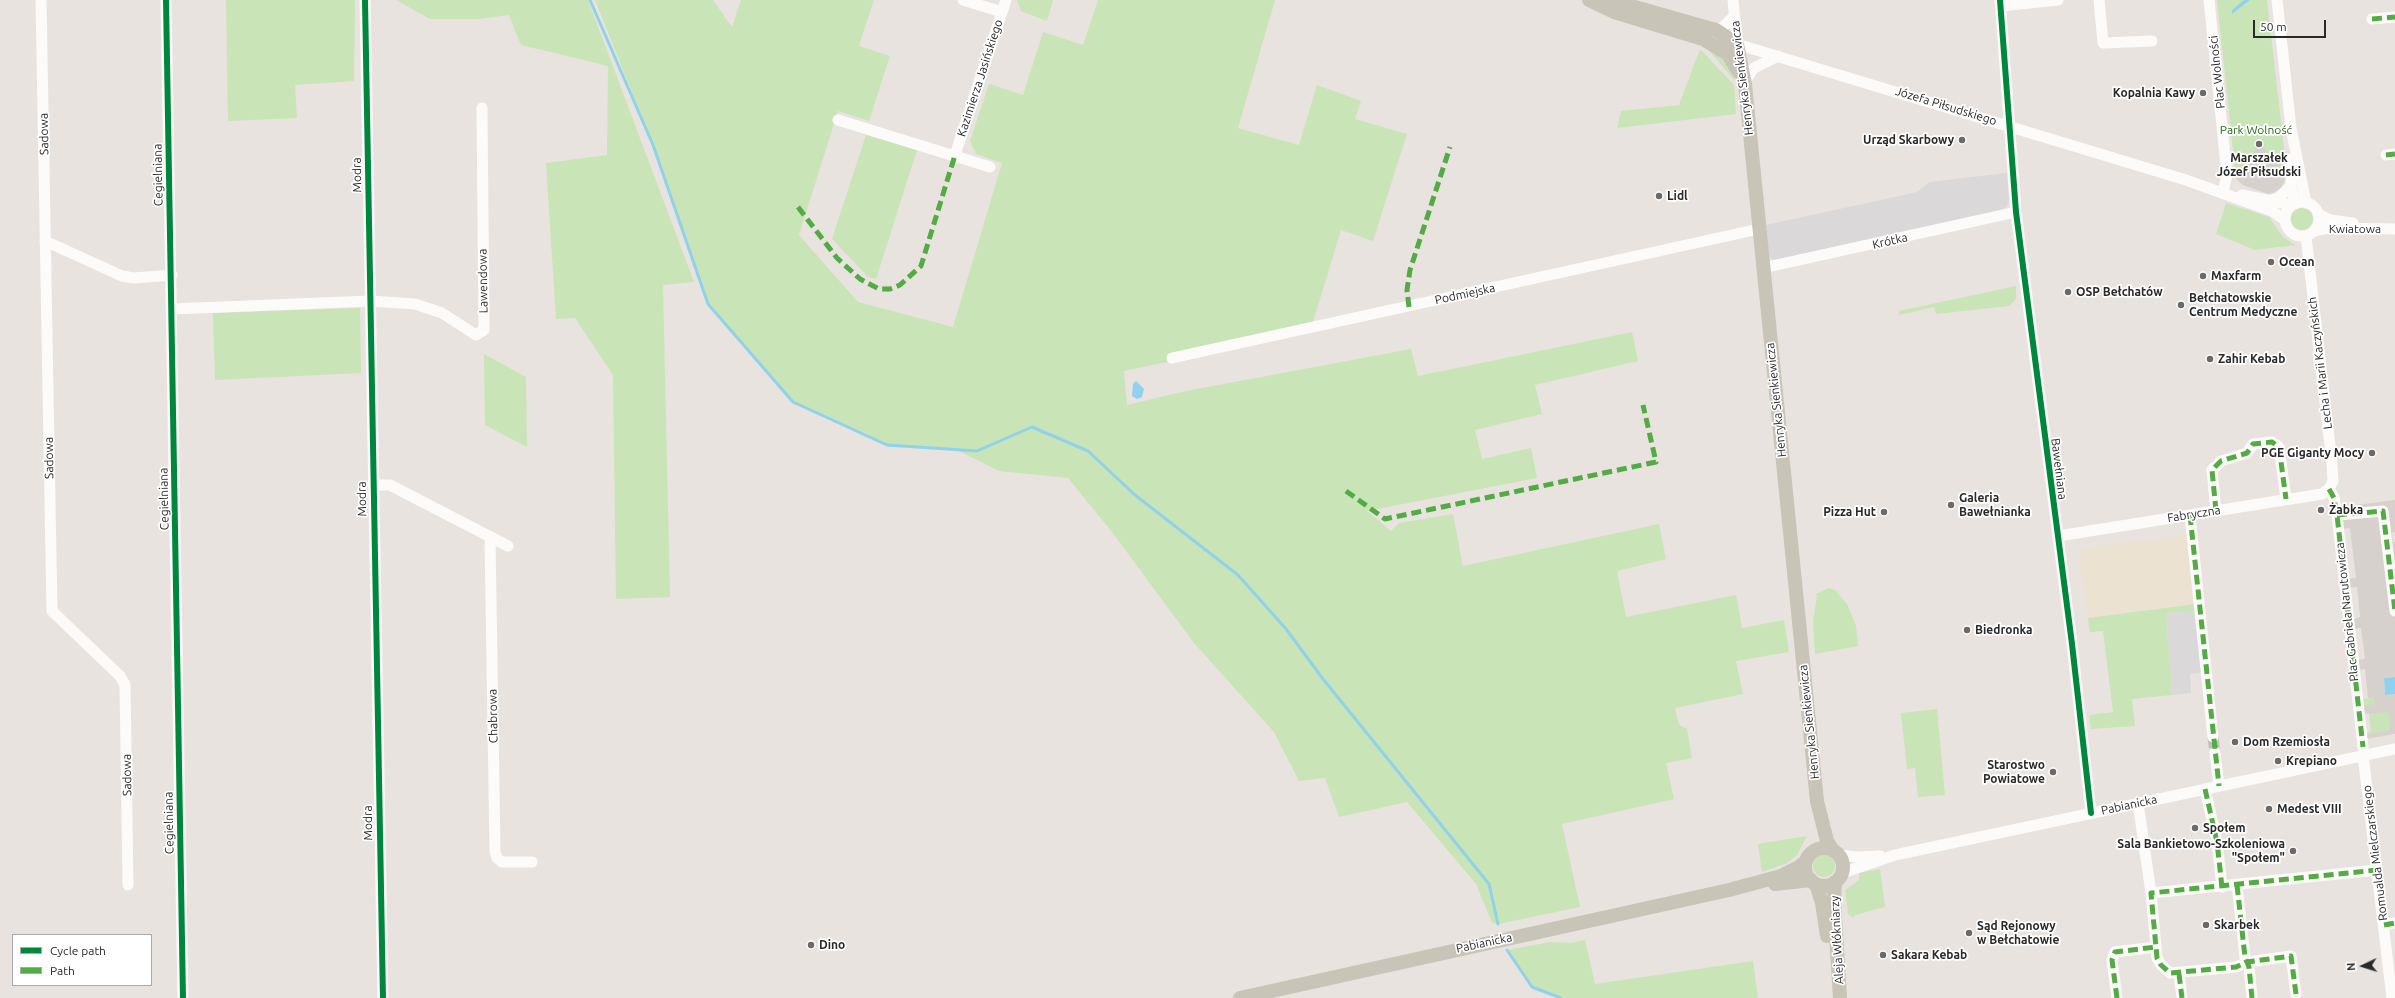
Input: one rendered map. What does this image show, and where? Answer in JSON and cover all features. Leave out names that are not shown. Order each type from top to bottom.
[{"type":"main road","name":"Józefa Piłsudskiego","points":[[1589,0],[1614,12],[1703,39]]},
{"type":"main road","name":"Józefa Piłsudskiego","points":[[1610,0],[1716,30],[1738,44]]},
{"type":"main road","points":[[1703,39],[1728,54],[1744,83]]},
{"type":"main road","name":"Henryka Sienkiewicza","points":[[1738,44],[1744,83],[1817,801],[1826,841],[1835,852]]},
{"type":"main road","name":"Henryka Sienkiewicza","points":[[1809,856],[1817,801]]},
{"type":"main road","points":[[1824,848],[1835,852],[1842,862],[1839,877],[1823,885],[1814,882],[1807,874],[1809,856],[1824,848]]},
{"type":"main road","name":"Pabianicka","points":[[1240,998],[1729,890],[1781,876],[1800,867],[1809,856]]},
{"type":"main road","name":"Aleja Włókniarzy","points":[[1839,877],[1834,902],[1840,998]]},
{"type":"main road","name":"Pabianicka","points":[[1729,890],[1814,882]]},
{"type":"main road","name":"Aleja Włókniarzy","points":[[1814,882],[1826,925],[1833,998]]},
{"type":"street","name":"Sadowa","points":[[41,0],[52,611],[120,676],[125,685],[128,885]]},
{"type":"street","name":"Cegielniana","points":[[166,0],[172,275],[183,998]]},
{"type":"street","name":"Modra","points":[[365,0],[382,998]]},
{"type":"street","points":[[963,0],[1002,12]]},
{"type":"street","name":"Kazimierza Jasińskiego","points":[[955,155],[1006,0]]},
{"type":"street","name":"Henryka Sienkiewicza","points":[[1733,0],[1738,44]]},
{"type":"street","points":[[2001,3],[2058,0]]},
{"type":"street","points":[[2099,0],[2103,43],[2152,41]]},
{"type":"street","name":"Plac Wolności","points":[[2209,0],[2227,175],[2223,192]]},
{"type":"street","points":[[2277,0],[2298,204]]},
{"type":"street","name":"Bawełniana","points":[[2001,3],[2012,126],[2016,212],[2078,686],[2091,813]]},
{"type":"street","points":[[1716,30],[1722,28],[1734,16]]},
{"type":"street","points":[[2372,19],[2395,16]]},
{"type":"street","name":"Józefa Piłsudskiego","points":[[1703,39],[1738,44],[2012,126],[2223,192],[2272,211],[2285,220]]},
{"type":"street","points":[[1744,83],[1754,68],[1778,56]]},
{"type":"street","name":"Lawendowa","points":[[370,301],[415,304],[442,313],[476,335],[484,330],[482,108]]},
{"type":"street","points":[[838,120],[990,167]]},
{"type":"street","points":[[2291,128],[2291,186],[2298,204]]},
{"type":"street","points":[[2268,200],[2278,198],[2291,186]]},
{"type":"street","name":"Józefa Piłsudskiego","points":[[2223,192],[2298,204]]},
{"type":"street","points":[[2298,204],[2314,207],[2318,214],[2318,224],[2310,234],[2293,234],[2289,231],[2285,220],[2286,212],[2298,204]]},
{"type":"street","name":"Krótka","points":[[1763,268],[2016,212]]},
{"type":"street","name":"Kwiatowa","points":[[2318,214],[2330,220],[2395,228]]},
{"type":"street","name":"Kwiatowa","points":[[2310,234],[2328,228],[2395,228]]},
{"type":"street","name":"Podmiejska","points":[[1172,358],[1759,230]]},
{"type":"street","name":"Lecha i Marii Kaczyńskich","points":[[2310,234],[2332,464],[2333,481],[2329,489]]},
{"type":"street","points":[[46,241],[122,276],[134,278],[172,275]]},
{"type":"street","points":[[172,309],[370,301]]},
{"type":"street","points":[[2216,511],[2212,470],[2221,461],[2247,453],[2253,444],[2272,442],[2279,447],[2286,499]]},
{"type":"street","points":[[373,485],[390,485],[508,546]]},
{"type":"street","name":"Fabryczna","points":[[2058,536],[2322,494],[2329,489]]},
{"type":"street","name":"Plac Gabriela Narutowicza","points":[[2329,489],[2334,498],[2337,514],[2362,746]]},
{"type":"street","points":[[2337,514],[2383,511],[2395,612]]},
{"type":"street","points":[[2190,515],[2213,737]]},
{"type":"street","name":"Chabrowa","points":[[490,537],[495,851],[497,858],[502,862],[532,862]]},
{"type":"street","name":"Pabianicka","points":[[1835,852],[1856,857],[1895,855],[2219,786],[2362,746],[2395,749]]},
{"type":"street","name":"Romualda Mielczarskiego","points":[[2362,746],[2392,998]]},
{"type":"street","points":[[2215,753],[2219,786]]},
{"type":"street","points":[[2204,789],[2217,842],[2222,887]]},
{"type":"street","points":[[2138,803],[2151,893],[2157,958],[2161,965],[2170,973],[2179,974],[2236,967],[2247,962],[2291,956],[2296,994]]},
{"type":"street","name":"Pabianicka","points":[[1839,877],[1895,855]]},
{"type":"street","points":[[2151,893],[2222,887],[2377,870]]},
{"type":"street","points":[[2237,885],[2252,998]]},
{"type":"street","points":[[2384,925],[2395,923]]},
{"type":"street","points":[[2117,998],[2112,960],[2115,952],[2156,947]]},
{"type":"street","points":[[2179,974],[2182,998]]},
{"type":"shaded area","points":[[2260,141],[2261,148],[2265,148],[2266,155],[2271,155],[2271,163],[2279,162],[2280,175],[2287,175],[2280,189],[2269,194],[2243,185],[2236,178],[2243,178],[2242,166],[2250,166],[2249,157],[2254,156],[2256,142]]},
{"type":"shaded area","points":[[2007,173],[2009,202],[2006,207],[2000,211],[1774,260],[1769,256],[1766,225],[1917,192],[1929,182]]},
{"type":"shaded area","points":[[2395,500],[2395,532],[2392,533],[2393,542],[2395,542],[2395,677],[2384,678],[2385,695],[2395,694],[2395,734],[2365,739],[2365,735],[2390,730],[2388,712],[2363,714],[2362,706],[2375,704],[2374,698],[2368,698],[2365,669],[2357,670],[2357,660],[2365,659],[2361,628],[2352,629],[2351,620],[2360,617],[2357,587],[2348,588],[2347,579],[2356,578],[2350,528],[2341,529],[2341,507]]},
{"type":"shaded area","points":[[2189,535],[2196,604],[2088,618],[2079,560],[2084,548]]},
{"type":"shaded area","points":[[2197,611],[2204,672],[2190,674],[2191,693],[2172,695],[2166,613]]},
{"type":"green space","points":[[226,0],[355,0],[354,81],[295,85],[297,118],[228,121]]},
{"type":"green space","points":[[396,0],[588,0],[694,282],[663,285],[670,597],[616,599],[613,375],[575,318],[556,319],[546,163],[607,155],[608,66],[521,45],[509,15],[478,19],[430,19]]},
{"type":"green space","points":[[595,0],[713,0],[732,27],[741,0],[874,0],[859,46],[890,56],[869,121],[838,111],[799,235],[858,302],[953,327],[1002,163],[976,154],[970,141],[989,84],[1023,95],[1043,32],[1083,45],[1098,0],[1275,0],[1238,128],[1299,145],[1317,85],[1361,101],[1355,119],[1407,134],[1373,241],[1341,230],[1310,332],[1124,371],[1127,405],[1186,391],[1411,349],[1418,376],[1632,332],[1638,361],[1535,385],[1542,414],[1475,430],[1482,459],[1531,448],[1537,478],[1367,511],[1391,531],[1399,523],[1453,514],[1463,566],[1659,524],[1666,559],[1617,571],[1626,617],[1736,595],[1742,628],[1784,620],[1789,652],[1736,661],[1743,694],[1675,708],[1679,725],[1687,729],[1692,758],[1666,763],[1674,799],[1562,824],[1580,907],[1498,924],[1492,923],[1476,884],[1407,802],[1339,817],[1325,778],[1299,781],[1274,732],[1194,643],[1112,532],[1068,478],[999,471],[957,450],[887,445],[793,402],[708,304],[653,145]]},
{"type":"green space","points":[[1017,0],[1053,0],[1047,21],[1021,11]]},
{"type":"green space","name":"Park Wolność","points":[[2217,0],[2267,0],[2287,175],[2283,185],[2276,192],[2269,194],[2243,185],[2236,178]]},
{"type":"green space","points":[[1706,47],[1719,52],[1734,73],[1735,81]]},
{"type":"green space","points":[[1700,49],[1734,85],[1736,114],[1617,128],[1621,111],[1679,105]]},
{"type":"green space","points":[[866,135],[917,150],[876,279],[868,277],[832,239]]},
{"type":"green space","points":[[2226,203],[2269,217],[2283,237],[2295,245],[2255,250],[2216,234]]},
{"type":"green space","points":[[2302,208],[2310,211],[2313,219],[2310,227],[2302,230],[2294,227],[2291,219],[2294,211]]},
{"type":"green space","points":[[2016,286],[2016,299],[2009,306],[1936,314],[1934,307],[1899,315],[1899,311]]},
{"type":"green space","points":[[360,308],[361,373],[215,380],[213,313]]},
{"type":"green space","points":[[484,354],[526,377],[527,447],[485,425]]},
{"type":"green space","points":[[1829,588],[1835,590],[1847,604],[1856,626],[1858,646],[1815,654],[1813,621],[1817,596],[1815,594]]},
{"type":"green space","points":[[2196,604],[2197,611],[2166,613],[2172,695],[2132,699],[2135,726],[2091,729],[2089,715],[2113,712],[2103,631],[2090,632],[2088,618]]},
{"type":"green space","points":[[2375,698],[2375,705],[2362,706],[2361,699]]},
{"type":"green space","points":[[1937,709],[1945,795],[1918,797],[1915,768],[1907,769],[1901,713]]},
{"type":"green space","points":[[2388,711],[2390,730],[2365,735],[2365,733],[2371,731],[2369,713]]},
{"type":"green space","points":[[1807,836],[1797,855],[1787,863],[1762,872],[1758,844]]},
{"type":"green space","points":[[1824,855],[1832,858],[1835,866],[1832,874],[1824,877],[1816,874],[1813,866],[1816,858]]},
{"type":"green space","points":[[1880,869],[1885,907],[1855,915],[1853,918],[1848,914],[1845,890],[1859,880],[1859,873]]},
{"type":"green space","points":[[1585,940],[1595,984],[1753,961],[1758,998],[1561,998],[1532,987],[1507,950],[1551,942],[1571,943]]},
{"type":"water","points":[[2244,0],[2250,0],[2232,14],[2232,10]]},
{"type":"water","points":[[1136,381],[1144,389],[1142,397],[1137,399],[1132,396],[1133,384]]},
{"type":"water","points":[[2395,677],[2395,694],[2385,695],[2384,678]]},
{"type":"waterway","points":[[590,0],[653,145],[708,304],[793,402],[887,445],[977,451],[1032,427],[1088,451],[1135,495],[1238,575],[1286,629],[1323,679],[1489,884],[1498,924]]},
{"type":"waterway","points":[[1507,950],[1532,987],[1561,998]]},
{"type":"tunnel","points":[[2213,737],[2215,753]]},
{"type":"marked path","points":[[2372,19],[2395,17]]},
{"type":"marked path","points":[[1409,307],[1407,290],[1410,270],[1450,147]]},
{"type":"marked path","points":[[2386,155],[2395,154]]},
{"type":"marked path","points":[[798,207],[837,258],[860,279],[879,289],[890,289],[900,285],[921,266],[955,155]]},
{"type":"marked path","points":[[1346,491],[1385,519],[1656,462],[1643,405]]},
{"type":"marked path","points":[[2216,511],[2212,470],[2221,461],[2247,453],[2253,444],[2272,442],[2279,447],[2286,499]]},
{"type":"marked path","points":[[2329,489],[2334,498],[2337,515],[2363,747]]},
{"type":"marked path","points":[[2337,515],[2383,511],[2395,611]]},
{"type":"marked path","points":[[2190,515],[2219,786]]},
{"type":"marked path","points":[[2205,789],[2217,842],[2222,887]]},
{"type":"marked path","points":[[2296,994],[2291,956],[2247,962],[2236,967],[2170,973],[2161,965],[2157,958],[2151,893],[2377,870]]},
{"type":"marked path","points":[[2237,885],[2245,957],[2249,967],[2252,998]]},
{"type":"marked path","points":[[2384,925],[2395,923]]},
{"type":"marked path","points":[[2117,998],[2112,960],[2115,952],[2156,947]]},
{"type":"marked path","points":[[2179,974],[2182,998]]},
{"type":"cycle path","points":[[166,0],[183,998]]},
{"type":"cycle path","points":[[365,0],[383,998]]},
{"type":"cycle path","points":[[2000,0],[2016,212],[2072,644],[2091,813]]},
{"type":"place","name":"Kopalnia Kawy","points":[[2203,93]]},
{"type":"place","name":"Urząd Skarbowy","points":[[1962,140]]},
{"type":"place","name":"Marszałek Józef Piłsudski","points":[[2259,144]]},
{"type":"place","name":"Lidl","points":[[1659,196]]},
{"type":"place","name":"Ocean","points":[[2271,262]]},
{"type":"place","name":"Maxfarm","points":[[2203,276]]},
{"type":"place","name":"OSP Bełchatów","points":[[2068,292]]},
{"type":"place","name":"Bełchatowskie Centrum Medyczne","points":[[2181,305]]},
{"type":"place","name":"Zahir Kebab","points":[[2210,359]]},
{"type":"place","name":"PGE Giganty Mocy","points":[[2372,453]]},
{"type":"place","name":"Galeria Bawełnianka","points":[[1951,505]]},
{"type":"place","name":"Żabka","points":[[2321,510]]},
{"type":"place","name":"Pizza Hut","points":[[1884,512]]},
{"type":"place","name":"Biedronka","points":[[1967,630]]},
{"type":"place","name":"Dom Rzemiosła","points":[[2235,742]]},
{"type":"place","name":"Krepiano","points":[[2278,761]]},
{"type":"place","name":"Starostwo Powiatowe","points":[[2053,772]]},
{"type":"place","name":"Medest VIII","points":[[2269,809]]},
{"type":"place","name":"Społem","points":[[2195,828]]},
{"type":"place","name":"Sala Bankietowo-Szkoleniowa \"Społem\"","points":[[2293,851]]},
{"type":"place","name":"Skarbek","points":[[2206,925]]},
{"type":"place","name":"Sąd Rejonowy w Bełchatowie","points":[[1969,933]]},
{"type":"place","name":"Dino","points":[[811,945]]},
{"type":"place","name":"Sakara Kebab","points":[[1883,955]]}]
